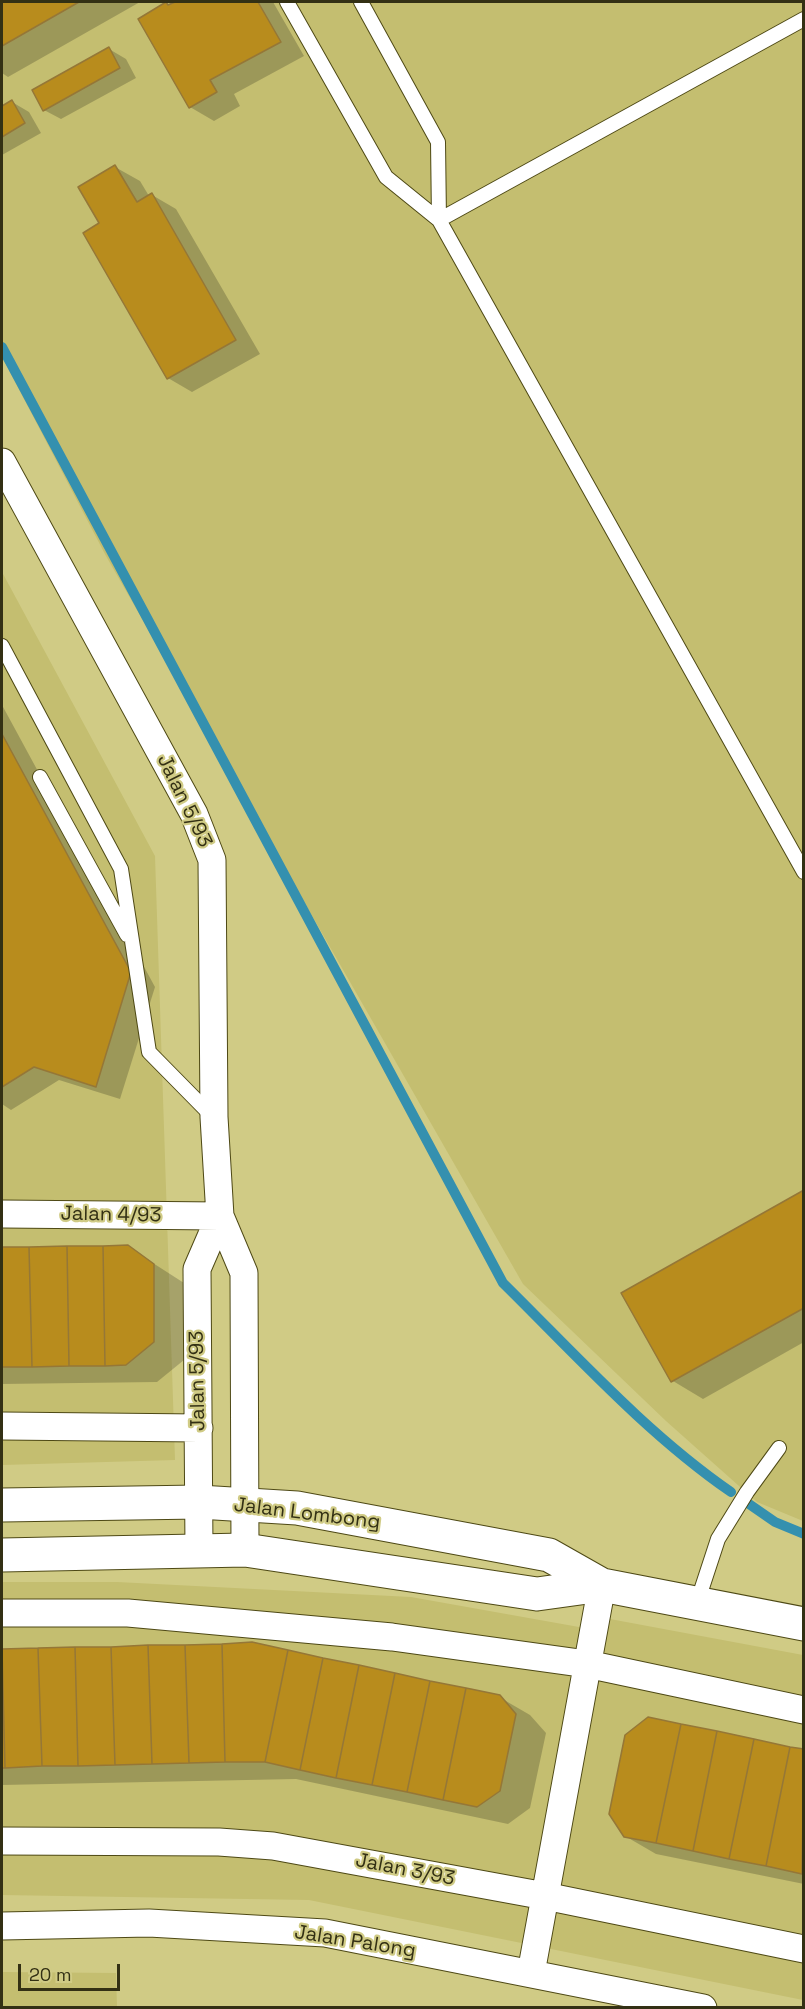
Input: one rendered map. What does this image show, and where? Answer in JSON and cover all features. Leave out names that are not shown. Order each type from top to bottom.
[{"type":"street","name":"Jalan 5/93","points":[[2,462],[194,814],[212,860],[214,1118],[220,1216],[244,1273],[247,1504],[245,1550]]},
{"type":"street","name":"Jalan 4/93","points":[[2,1214],[220,1216]]},
{"type":"street","name":"Jalan 5/93","points":[[199,1550],[197,1269],[220,1216]]},
{"type":"street","points":[[2,1426],[199,1428]]},
{"type":"street","name":"Jalan Lombong","points":[[2,1505],[198,1502],[297,1508],[549,1555],[602,1585]]},
{"type":"street","name":"Jalan Lombong","points":[[2,1555],[245,1550],[537,1594],[602,1585],[804,1624]]},
{"type":"street","points":[[531,1973],[602,1585]]},
{"type":"street","points":[[2,1613],[128,1613],[392,1636],[587,1665],[804,1710]]},
{"type":"street","name":"Jalan 3/93","points":[[2,1841],[219,1842],[273,1846],[545,1896],[804,1949]]},
{"type":"street","name":"Jalan Palong","points":[[2,1926],[149,1923],[324,1933],[703,2007]]},
{"type":"lane","points":[[287,2],[386,177],[439,220],[804,872]]},
{"type":"lane","points":[[361,2],[438,142],[439,220]]},
{"type":"lane","points":[[439,220],[804,19]]},
{"type":"lane","points":[[2,646],[120,869],[149,1052],[214,1118]]},
{"type":"lane","points":[[40,777],[133,945]]},
{"type":"lane","points":[[697,1603],[718,1539],[747,1492],[779,1448]]},
{"type":"shaded area","points":[[2,2],[803,2],[803,1521],[757,1502],[666,1421],[523,1284],[106,556],[2,357]]},
{"type":"shaded area","points":[[2,572],[155,856],[175,1460],[2,1465]]},
{"type":"shaded area","points":[[2,1582],[117,1582],[411,1597],[607,1632],[610,1619],[803,1655],[803,2000],[309,1900],[2,1895]]},
{"type":"shaded area","points":[[2,1972],[116,1973],[117,2007],[2,2007]]},
{"type":"building","points":[[2,2],[79,2],[2,46]]},
{"type":"building","points":[[166,2],[168,5],[175,2],[258,2],[281,42],[210,80],[217,92],[189,108],[138,19]]},
{"type":"building","points":[[109,47],[120,68],[43,111],[32,90]]},
{"type":"building","points":[[12,100],[25,123],[2,137],[2,106]]},
{"type":"building","points":[[115,165],[137,202],[152,193],[236,340],[167,379],[83,233],[99,223],[78,187]]},
{"type":"building","points":[[2,734],[131,972],[96,1087],[34,1067],[2,1087]]},
{"type":"building","points":[[804,1190],[804,1308],[671,1382],[621,1293]]},
{"type":"building","points":[[128,1245],[154,1264],[154,1342],[126,1365],[105,1366],[103,1246]]},
{"type":"building","points":[[67,1246],[103,1246],[105,1366],[69,1366]]},
{"type":"building","points":[[67,1246],[69,1366],[32,1367],[29,1247]]},
{"type":"building","points":[[2,1247],[29,1247],[32,1367],[2,1367]]},
{"type":"building","points":[[252,1642],[288,1650],[265,1762],[225,1762],[222,1644]]},
{"type":"building","points":[[222,1644],[225,1762],[189,1763],[185,1645]]},
{"type":"building","points":[[148,1645],[152,1764],[115,1765],[111,1647]]},
{"type":"building","points":[[148,1645],[185,1645],[189,1763],[152,1764]]},
{"type":"building","points":[[75,1647],[78,1766],[42,1766],[38,1648]]},
{"type":"building","points":[[75,1647],[111,1647],[115,1765],[78,1766]]},
{"type":"building","points":[[38,1648],[42,1766],[5,1768],[2,1649]]},
{"type":"building","points":[[288,1650],[323,1658],[300,1770],[265,1762]]},
{"type":"building","points":[[2,1658],[5,1768],[2,1768]]},
{"type":"building","points":[[323,1658],[359,1665],[336,1778],[300,1770]]},
{"type":"building","points":[[359,1665],[395,1673],[372,1785],[336,1778]]},
{"type":"building","points":[[395,1673],[430,1681],[407,1792],[372,1785]]},
{"type":"building","points":[[430,1681],[466,1688],[443,1800],[407,1792]]},
{"type":"building","points":[[466,1688],[500,1695],[516,1714],[500,1791],[477,1807],[443,1800]]},
{"type":"building","points":[[648,1717],[681,1724],[656,1843],[624,1837],[609,1814],[625,1735]]},
{"type":"building","points":[[681,1724],[717,1731],[693,1851],[656,1843]]},
{"type":"building","points":[[717,1731],[754,1739],[729,1859],[693,1851]]},
{"type":"building","points":[[754,1739],[790,1747],[766,1866],[729,1859]]},
{"type":"building","points":[[790,1747],[804,1749],[802,1874],[766,1866]]},
{"type":"waterway","points":[[2,347],[503,1283],[641,1419],[670,1445],[731,1492]]},
{"type":"waterway","points":[[749,1504],[775,1522],[804,1534]]}]
